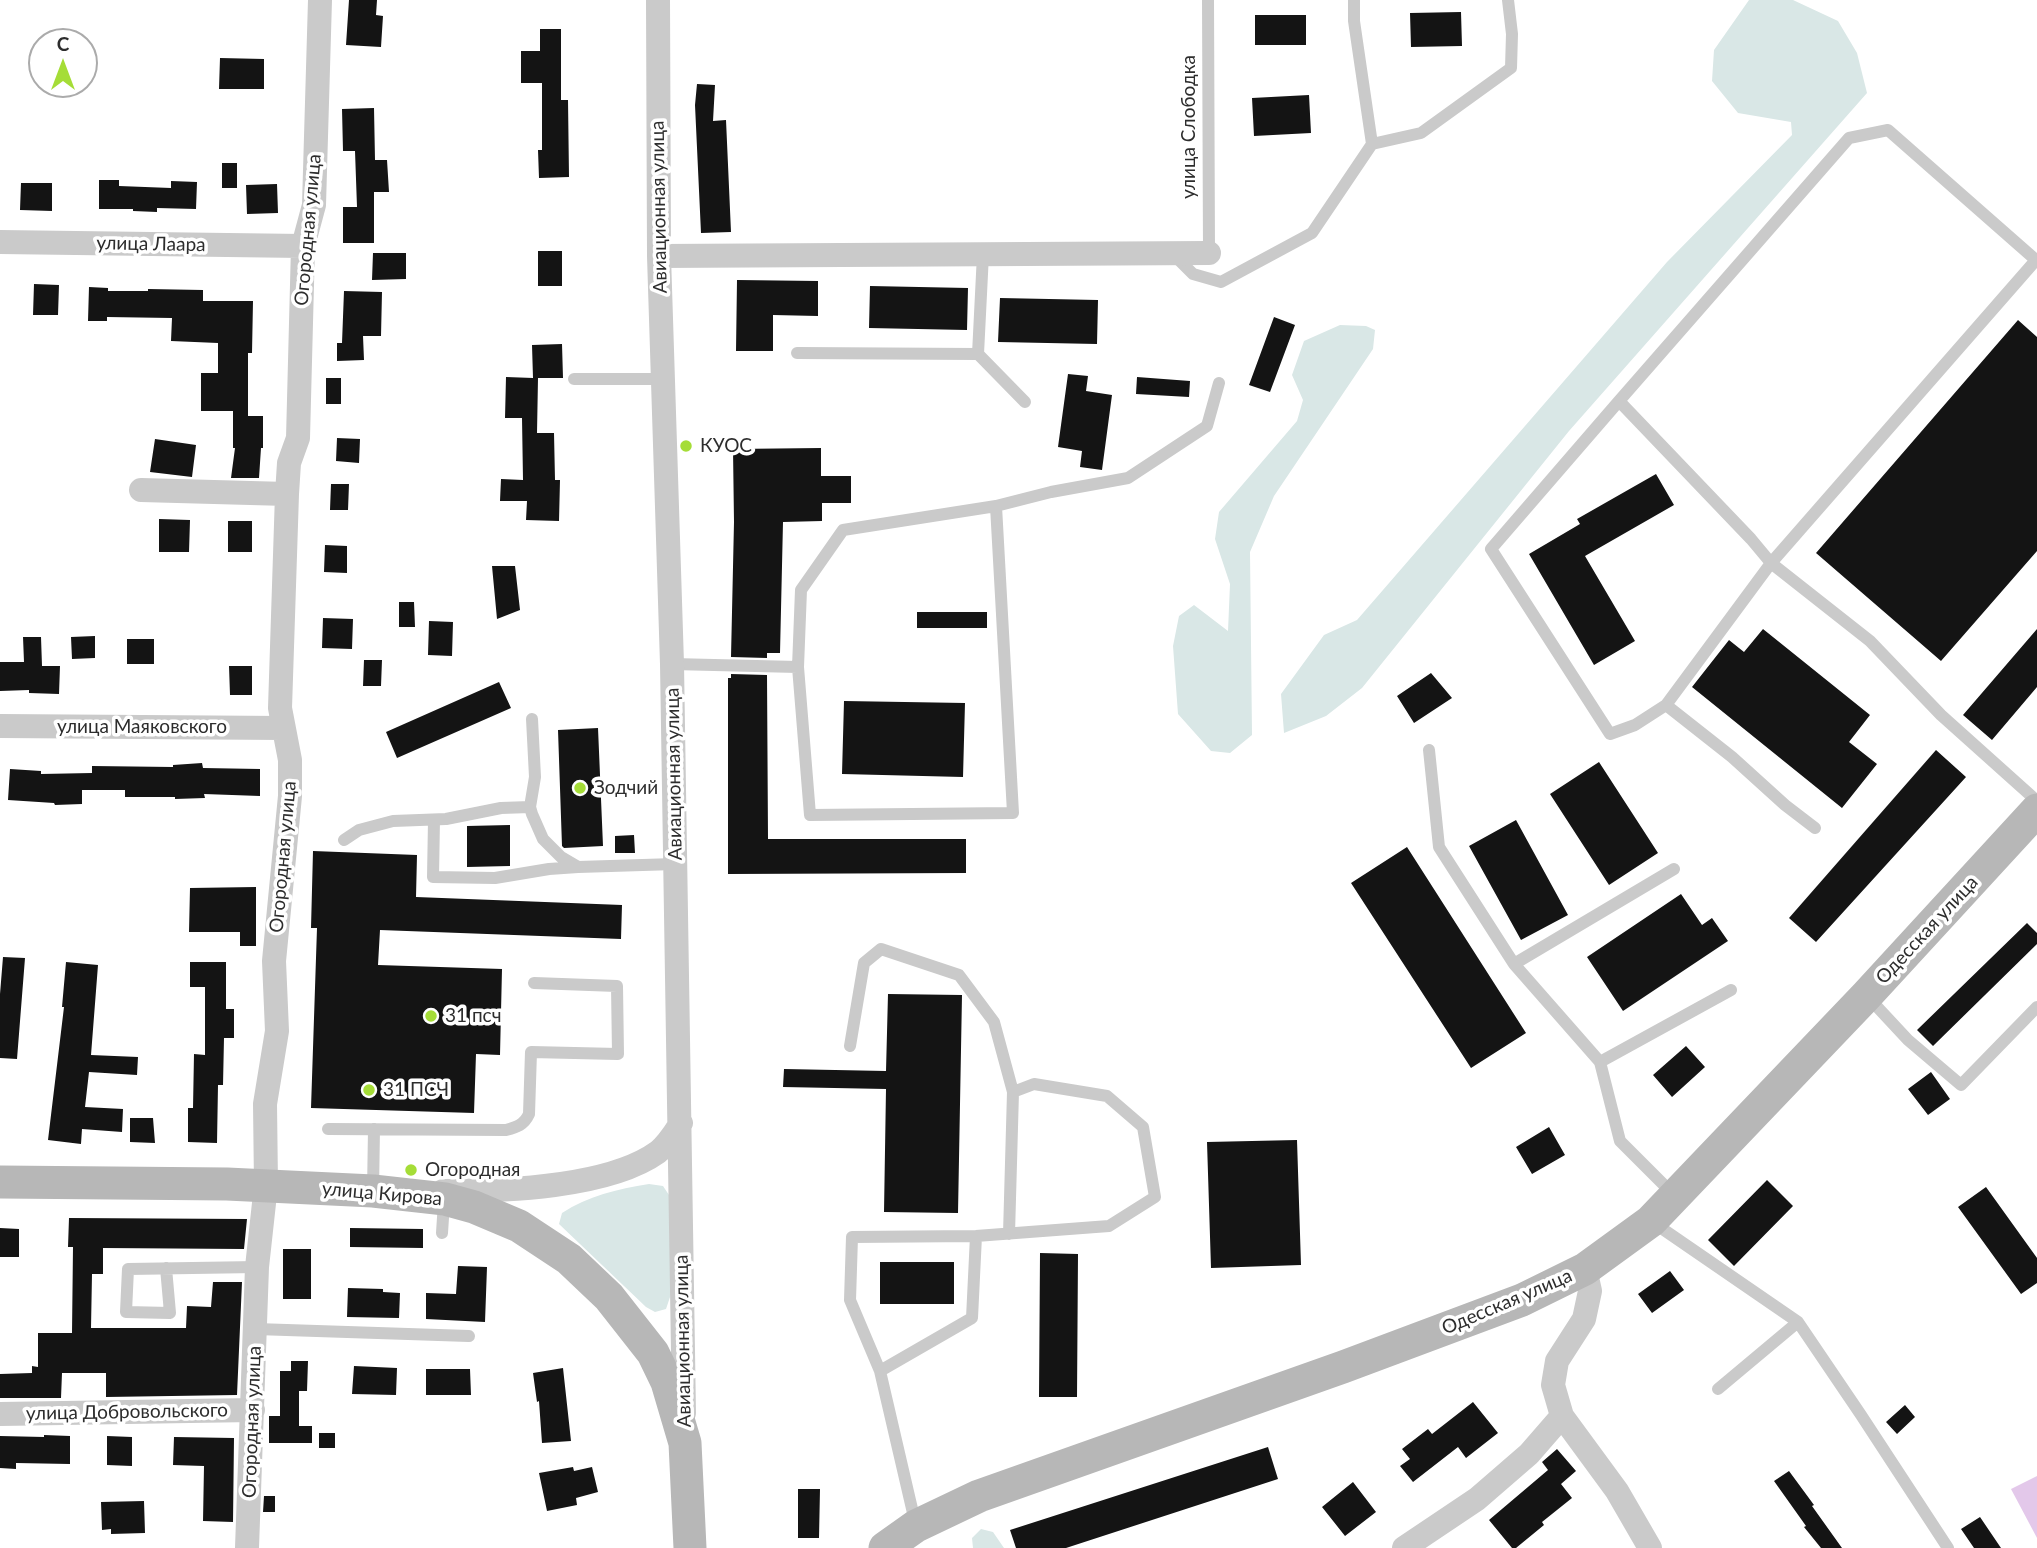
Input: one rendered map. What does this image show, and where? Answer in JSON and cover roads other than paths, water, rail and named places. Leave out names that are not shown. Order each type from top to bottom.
[{"type":"main road","name":"Одесская улица","points":[[885,1548],[916,1526],[979,1496],[1522,1300],[1585,1269],[1651,1221],[1866,996],[2037,810]]},
{"type":"main road","name":"улица Кирова","points":[[0,1182],[266,1185],[373,1191],[445,1199],[474,1207],[519,1226],[569,1259],[609,1297],[653,1353],[667,1382],[685,1443]]},
{"type":"main road","name":"Авиационная улица","points":[[685,1443],[690,1548]]},
{"type":"street","name":"Огородная улица","points":[[247,1548],[257,1267],[266,1185],[265,1104],[277,1031],[274,961],[290,796],[290,760],[280,708],[287,494],[289,463],[298,438],[303,246],[314,205],[320,0]]},
{"type":"street","name":"Авиационная улица","points":[[658,0],[659,256],[672,664],[685,1443]]},
{"type":"street","name":"улица Лаара","points":[[0,242],[303,246]]},
{"type":"street","points":[[659,256],[1209,253]]},
{"type":"street","points":[[141,490],[287,494]]},
{"type":"street","name":"улица Маяковского","points":[[0,726],[284,728]]},
{"type":"street","points":[[373,1191],[494,1190],[581,1181],[643,1161],[671,1140],[681,1123]]},
{"type":"street","points":[[1585,1269],[1590,1290],[1584,1319],[1557,1361],[1553,1385],[1562,1416],[1617,1490],[1650,1548]]},
{"type":"street","name":"улица Добровольского","points":[[0,1414],[253,1410]]},
{"type":"street","points":[[1404,1548],[1477,1499],[1529,1454],[1562,1416]]},
{"type":"lane","name":"улица Слободка","points":[[1208,0],[1209,253]]},
{"type":"lane","points":[[1172,253],[1193,275],[1221,282],[1312,233],[1372,144],[1354,21],[1354,0]]},
{"type":"lane","points":[[1372,144],[1421,133],[1511,68],[1512,34],[1508,0]]},
{"type":"lane","points":[[1888,130],[2037,260],[1771,563],[1666,705],[1635,725],[1610,734],[1491,549],[1619,401],[1849,138],[1888,130]]},
{"type":"lane","points":[[978,354],[983,254]]},
{"type":"lane","points":[[797,353],[978,354],[1026,402]]},
{"type":"lane","points":[[574,379],[662,379]]},
{"type":"lane","points":[[996,506],[1013,813],[810,815],[798,667],[801,590],[843,530],[996,506],[1051,492],[1128,478],[1207,426],[1219,383]]},
{"type":"lane","points":[[1619,401],[1742,529],[1771,563],[1870,641],[1941,715],[2037,802]]},
{"type":"lane","points":[[672,664],[798,667]]},
{"type":"lane","points":[[1666,705],[1815,828]]},
{"type":"lane","points":[[532,719],[535,777],[530,807],[532,814],[543,839],[561,858],[578,867]]},
{"type":"lane","points":[[1429,750],[1439,847],[1514,964],[1600,1062],[1620,1141],[1674,1196]]},
{"type":"lane","points":[[344,840],[359,830],[393,821],[434,820],[501,808],[530,807]]},
{"type":"lane","points":[[434,820],[433,877],[495,878],[550,869],[675,864]]},
{"type":"lane","points":[[1514,964],[1674,869]]},
{"type":"lane","points":[[850,1046],[864,963],[881,949],[959,975],[994,1022],[1013,1092],[1009,1234]]},
{"type":"lane","points":[[328,1129],[506,1130],[518,1127],[526,1122],[528,1114],[531,1052],[618,1054],[617,986],[534,983]]},
{"type":"lane","points":[[1600,1062],[1731,989]]},
{"type":"lane","points":[[1866,996],[1908,1040],[1961,1085],[2037,1007]]},
{"type":"lane","points":[[916,1526],[880,1371],[850,1300],[852,1237],[976,1236],[1109,1226],[1155,1197],[1143,1127],[1107,1096],[1034,1084],[1013,1092]]},
{"type":"lane","points":[[373,1191],[374,1129]]},
{"type":"lane","points":[[442,1233],[445,1199]]},
{"type":"lane","points":[[1651,1221],[1798,1322],[1948,1548]]},
{"type":"lane","points":[[880,1371],[972,1318],[976,1236]]},
{"type":"lane","points":[[166,1268],[170,1313],[126,1312],[128,1269],[166,1268],[257,1267]]},
{"type":"lane","points":[[1717,1389],[1798,1322]]},
{"type":"lane","points":[[256,1329],[469,1336]]},
{"type":"place","name":"КУОС","points":[[686,446]]},
{"type":"place","name":"Зодчий","points":[[580,788]]},
{"type":"place","name":"31 псч","points":[[431,1016]]},
{"type":"place","name":"31 ПСЧ","points":[[369,1090]]},
{"type":"place","name":"Огородная","points":[[411,1170]]}]
